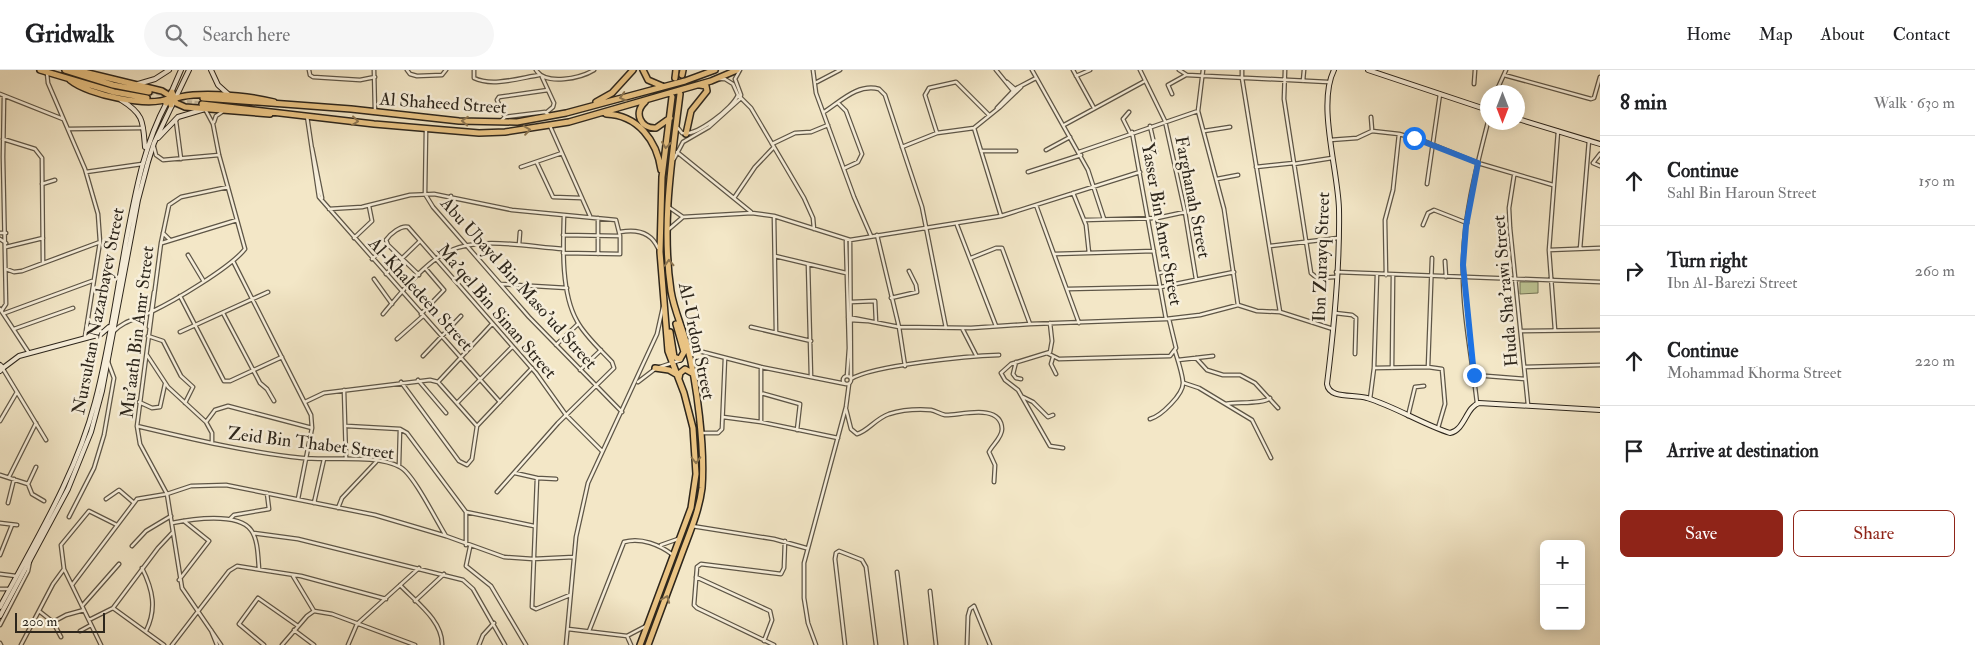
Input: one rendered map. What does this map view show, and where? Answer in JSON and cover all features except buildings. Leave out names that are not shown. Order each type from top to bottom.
[{"type":"highway","points":[[40,70],[70,80],[148,95],[65,70]]},
{"type":"highway","points":[[76,70],[162,91],[181,106],[264,115],[276,112]]},
{"type":"highway","points":[[588,106],[610,95],[633,70]]},
{"type":"highway","points":[[643,70],[648,80],[665,86]]},
{"type":"highway","points":[[675,78],[676,70]]},
{"type":"highway","points":[[702,75],[710,70]]},
{"type":"highway","points":[[702,75],[715,70]]},
{"type":"highway","name":"Al Shaheed Street","points":[[276,112],[426,128],[497,133],[550,126],[593,116],[711,81],[738,70]]},
{"type":"highway","name":"Al Shaheed Street","points":[[284,105],[459,121],[500,122],[548,115],[588,106],[702,75]]},
{"type":"highway","points":[[70,80],[81,87],[117,97],[153,103],[198,94],[271,101],[284,105]]},
{"type":"highway","points":[[687,137],[691,110],[707,91],[704,85],[697,85]]},
{"type":"highway","name":"Al-Urdon Street","points":[[648,645],[692,526],[699,504],[702,477],[701,434],[690,357],[674,311],[667,232],[667,205],[680,94]]},
{"type":"highway","points":[[656,97],[644,102],[640,107],[639,115],[641,122],[649,128],[656,128],[670,118]]},
{"type":"highway","name":"Al-Urdon Street","points":[[640,645],[680,538],[694,494],[696,459],[694,428],[668,351],[660,252],[662,175],[672,97]]},
{"type":"highway","points":[[276,112],[202,101],[284,105]]},
{"type":"highway","points":[[593,116],[608,114],[622,116],[644,131],[657,151],[662,175]]},
{"type":"highway","points":[[666,313],[674,357],[678,360],[683,358],[684,349],[675,322],[674,311]]},
{"type":"highway","points":[[656,368],[664,369],[678,376],[682,371],[688,369],[692,373]]},
{"type":"main road","points":[[129,84],[150,81],[170,70]]},
{"type":"main road","points":[[172,98],[181,70]]},
{"type":"main road","points":[[172,98],[189,70]]},
{"type":"main road","points":[[211,70],[220,88],[234,97]]},
{"type":"main road","name":"Ibn Zurayq Street","points":[[1334,70],[1328,82],[1330,140],[1338,188],[1338,238],[1333,329],[1327,386],[1332,394],[1353,395],[1370,399]]},
{"type":"main road","points":[[1371,70],[1480,107]]},
{"type":"main road","points":[[117,97],[136,110],[144,128],[146,150]]},
{"type":"main road","name":"Nursultan Nazarbayev Street","points":[[1,611],[68,489],[95,417],[108,362],[138,200],[154,142],[172,98]]},
{"type":"main road","name":"Nursultan Nazarbayev Street","points":[[1,611],[7,593],[55,503],[80,450],[95,402],[142,164],[152,130],[172,98]]},
{"type":"main road","points":[[154,142],[176,118],[183,114],[204,110]]},
{"type":"main road","points":[[1525,121],[1600,144]]},
{"type":"main road","points":[[1,368],[29,353],[100,334],[110,325]]},
{"type":"main road","points":[[100,334],[108,340]]},
{"type":"main road","points":[[1370,399],[1438,428],[1454,432],[1477,404],[1600,410]]},
{"type":"main road","points":[[0,599],[7,593]]},
{"type":"street","points":[[309,70],[309,74],[313,77],[360,80],[375,77]]},
{"type":"street","points":[[374,70],[375,112]]},
{"type":"street","points":[[407,70],[410,74],[417,76],[442,75],[446,70]]},
{"type":"street","points":[[474,70],[474,78],[496,81],[540,76],[558,78],[581,75],[594,70]]},
{"type":"street","points":[[500,122],[504,117],[548,115],[554,105],[548,90],[536,70]]},
{"type":"street","points":[[738,70],[735,79],[739,96]]},
{"type":"street","points":[[813,70],[816,93],[854,197],[871,236]]},
{"type":"street","points":[[816,83],[840,70]]},
{"type":"street","points":[[996,70],[1015,91]]},
{"type":"street","points":[[1032,70],[1080,154],[1094,185],[1104,219]]},
{"type":"street","points":[[1073,70],[1094,108]]},
{"type":"street","points":[[1076,76],[1090,70]]},
{"type":"street","name":"Farghanah Street","points":[[1140,70],[1165,121],[1185,212],[1196,279]]},
{"type":"street","points":[[1179,70],[1188,75],[1328,82]]},
{"type":"street","points":[[1203,70],[1198,111],[1218,179],[1238,305]]},
{"type":"street","points":[[1242,70],[1280,312]]},
{"type":"street","points":[[1285,70],[1284,99],[1313,276],[1319,278],[1336,274],[1377,274],[1600,282]]},
{"type":"street","points":[[1303,81],[1304,70]]},
{"type":"street","points":[[1474,84],[1476,70]]},
{"type":"street","points":[[1499,85],[1506,70]]},
{"type":"street","points":[[47,73],[48,83],[86,172],[98,214],[100,242],[85,338]]},
{"type":"street","points":[[1172,94],[1168,85],[1188,75]]},
{"type":"street","points":[[1504,75],[1591,99],[1594,98],[1600,77]]},
{"type":"street","points":[[902,147],[938,132],[974,128],[1015,91],[1036,78]]},
{"type":"street","points":[[711,81],[722,79],[730,82],[736,88],[739,96],[751,108],[804,198],[813,218],[814,228]]},
{"type":"street","points":[[1064,125],[1145,81]]},
{"type":"street","points":[[938,132],[925,95],[929,88],[956,82],[988,115]]},
{"type":"street","points":[[824,112],[855,91],[873,87],[879,89],[885,95],[922,207],[943,305],[946,328]]},
{"type":"street","points":[[504,117],[498,107],[497,100],[499,97],[548,90]]},
{"type":"street","points":[[0,94],[63,119]]},
{"type":"street","points":[[1427,184],[1431,144],[1440,94]]},
{"type":"street","points":[[2,311],[6,304],[4,96]]},
{"type":"street","points":[[671,167],[680,145],[687,137],[700,130],[739,96]]},
{"type":"street","points":[[838,103],[846,111],[862,152],[858,162],[845,168]]},
{"type":"street","points":[[113,332],[122,324],[151,312],[180,296],[244,251],[245,245],[219,155],[213,124],[204,110]]},
{"type":"street","points":[[213,124],[216,116],[224,111]]},
{"type":"street","points":[[1028,172],[1080,154],[1150,126],[1198,111]]},
{"type":"street","name":"Yasser Bin Amer Street","points":[[1129,112],[1123,119],[1131,133],[1161,287],[1184,383]]},
{"type":"street","name":"Al-Khaledeen Street","points":[[306,116],[324,202],[500,402]]},
{"type":"street","points":[[1370,117],[1372,131]]},
{"type":"street","points":[[176,118],[181,159]]},
{"type":"street","points":[[734,198],[755,167],[773,146],[795,133],[808,133],[828,125]]},
{"type":"street","points":[[550,126],[590,216]]},
{"type":"street","points":[[676,126],[687,137]]},
{"type":"street","points":[[1150,126],[1156,152]]},
{"type":"street","points":[[1204,131],[1230,127]]},
{"type":"street","points":[[68,129],[144,128]]},
{"type":"street","name":"Abu Ubayd Bin Maso'ud Street","points":[[426,128],[425,194],[436,211],[556,345],[622,412]]},
{"type":"street","points":[[974,128],[1001,216]]},
{"type":"street","points":[[1477,404],[1463,278],[1466,223],[1486,130]]},
{"type":"street","points":[[1330,140],[1357,138],[1372,131],[1398,134],[1431,144],[1514,175],[1553,185]]},
{"type":"street","points":[[1555,330],[1549,250],[1558,131]]},
{"type":"street","points":[[1386,275],[1385,220],[1393,190],[1398,134]]},
{"type":"street","points":[[1046,150],[1070,138]]},
{"type":"street","points":[[3,139],[38,150],[42,158],[44,262]]},
{"type":"street","points":[[1580,249],[1588,140]]},
{"type":"street","points":[[154,142],[155,153],[161,160],[219,155]]},
{"type":"street","points":[[981,151],[1016,151]]},
{"type":"street","points":[[521,167],[562,152]]},
{"type":"street","points":[[677,152],[752,213]]},
{"type":"street","points":[[1600,154],[1593,163],[1600,166]]},
{"type":"street","points":[[1256,167],[1333,158]]},
{"type":"street","points":[[537,162],[553,197],[581,198]]},
{"type":"street","points":[[86,172],[142,164]]},
{"type":"street","points":[[667,205],[674,213],[683,217],[752,213],[774,216],[848,240],[957,225],[1001,216],[1140,172]]},
{"type":"street","points":[[1218,179],[1238,175]]},
{"type":"street","name":"Huda Sha'rawi Street","points":[[1514,175],[1509,213],[1528,405]]},
{"type":"street","points":[[42,184],[55,180]]},
{"type":"street","name":"Mu'aath Bin Amr Street","points":[[221,645],[182,588],[179,580],[167,494],[140,444],[137,426],[151,312],[161,243],[169,205],[175,199],[228,187]]},
{"type":"street","points":[[1073,193],[1084,220],[1089,253]]},
{"type":"street","points":[[329,209],[370,206],[425,194],[451,196],[512,210],[613,218],[616,221],[620,232],[620,254],[563,251],[519,245],[466,245],[448,251],[425,269],[383,314]]},
{"type":"street","points":[[451,196],[454,214]]},
{"type":"street","points":[[0,201],[4,204]]},
{"type":"street","points":[[1036,205],[1079,323]]},
{"type":"street","points":[[354,238],[372,221],[370,206]]},
{"type":"street","points":[[1423,225],[1427,214],[1434,210],[1466,223]]},
{"type":"street","points":[[1084,220],[1148,218],[1185,212]]},
{"type":"street","points":[[496,492],[566,415],[614,368],[612,362],[578,324],[573,312],[567,288],[563,251],[564,215]]},
{"type":"street","points":[[774,216],[776,332]]},
{"type":"street","points":[[598,217],[598,254]]},
{"type":"street","points":[[667,232],[683,217]]},
{"type":"street","points":[[161,243],[237,220]]},
{"type":"street","points":[[957,225],[996,326]]},
{"type":"street","name":"Ma’qel Bin Sinan Street","points":[[372,258],[388,245],[386,240],[388,237],[406,226],[532,368],[566,415],[602,451]]},
{"type":"street","points":[[620,232],[634,231],[648,234],[660,252]]},
{"type":"street","points":[[519,245],[520,232]]},
{"type":"street","points":[[0,233],[6,233]]},
{"type":"street","points":[[163,233],[170,240]]},
{"type":"street","points":[[563,235],[620,236]]},
{"type":"street","points":[[877,235],[899,327],[906,366]]},
{"type":"street","points":[[6,247],[43,238]]},
{"type":"street","points":[[1270,246],[1338,238]]},
{"type":"street","points":[[0,239],[6,243]]},
{"type":"street","points":[[386,274],[420,240]]},
{"type":"street","points":[[816,645],[808,623],[803,591],[806,548],[838,438],[846,407],[847,384],[850,378],[848,240]]},
{"type":"street","points":[[6,269],[10,272],[18,272],[100,242]]},
{"type":"street","points":[[388,245],[419,275]]},
{"type":"street","points":[[970,258],[996,248],[1002,248],[1030,324]]},
{"type":"street","points":[[1549,250],[1600,248]]},
{"type":"street","points":[[1055,254],[1154,251]]},
{"type":"street","points":[[188,255],[203,280]]},
{"type":"street","points":[[775,256],[848,273]]},
{"type":"street","points":[[1428,367],[1432,258]]},
{"type":"street","points":[[233,260],[311,415],[312,428],[298,499]]},
{"type":"street","points":[[1445,261],[1446,277]]},
{"type":"street","points":[[808,264],[811,377]]},
{"type":"street","points":[[397,339],[444,290],[425,269]]},
{"type":"street","points":[[1159,273],[1173,270]]},
{"type":"street","points":[[891,298],[916,292],[916,285],[909,271]]},
{"type":"street","points":[[1068,289],[1161,287],[1234,272]]},
{"type":"street","points":[[848,273],[851,302],[850,319]]},
{"type":"street","points":[[1370,399],[1374,368],[1377,274]]},
{"type":"street","points":[[1392,368],[1393,275]]},
{"type":"street","points":[[374,279],[392,304]]},
{"type":"street","points":[[2,311],[93,281]]},
{"type":"street","points":[[501,284],[567,288]]},
{"type":"street","points":[[180,332],[268,292]]},
{"type":"street","points":[[180,296],[224,381],[230,382],[282,357]]},
{"type":"street","points":[[566,645],[574,556],[588,483],[657,334],[663,301]]},
{"type":"street","points":[[851,302],[875,301],[876,322]]},
{"type":"street","points":[[850,319],[899,327],[962,328],[1168,319],[1200,315],[1238,305],[1257,311],[1280,312],[1333,329]]},
{"type":"street","points":[[14,329],[73,308]]},
{"type":"street","points":[[2,311],[29,353]]},
{"type":"street","points":[[149,329],[148,324],[151,312]]},
{"type":"street","points":[[224,313],[253,370],[274,401]]},
{"type":"street","points":[[1334,313],[1351,314],[1356,318],[1355,354]]},
{"type":"street","points":[[423,356],[461,316]]},
{"type":"street","points":[[138,318],[148,324]]},
{"type":"street","points":[[1050,323],[1052,348],[1047,353],[1005,367],[1001,373],[1022,397],[1050,446],[1063,448]]},
{"type":"street","points":[[438,382],[492,324]]},
{"type":"street","points":[[556,345],[578,324]]},
{"type":"street","points":[[751,327],[811,341]]},
{"type":"street","points":[[962,328],[977,356]]},
{"type":"street","points":[[1521,331],[1600,330]]},
{"type":"street","points":[[148,336],[164,341],[181,376],[193,387],[186,403]]},
{"type":"street","points":[[687,344],[725,358],[847,384]]},
{"type":"street","points":[[457,403],[512,346]]},
{"type":"street","points":[[580,370],[601,350]]},
{"type":"street","points":[[690,357],[699,350]]},
{"type":"street","points":[[1047,353],[1053,357],[1069,359],[1170,356],[1175,351]]},
{"type":"street","points":[[146,354],[166,384],[206,422],[212,433],[212,443]]},
{"type":"street","points":[[835,382],[861,374],[906,366],[977,356],[999,355]]},
{"type":"street","points":[[1177,360],[1214,356]]},
{"type":"street","points":[[1053,357],[1051,364],[1056,374]]},
{"type":"street","points":[[635,385],[644,375],[656,368],[672,364],[683,358]]},
{"type":"street","points":[[701,434],[720,431],[723,417],[725,358]]},
{"type":"street","points":[[1196,358],[1207,370],[1223,376],[1240,375],[1261,387],[1278,408]]},
{"type":"street","points":[[69,517],[94,468],[102,443],[114,378],[108,362]]},
{"type":"street","points":[[1016,362],[1013,374],[1016,378],[1021,378]]},
{"type":"street","points":[[1524,366],[1600,366]]},
{"type":"street","points":[[761,367],[761,422]]},
{"type":"street","points":[[1,368],[46,440]]},
{"type":"street","points":[[401,382],[463,464],[471,462],[477,426],[532,368]]},
{"type":"street","points":[[1374,368],[1440,368],[1444,372],[1445,404],[1438,428]]},
{"type":"street","points":[[1474,375],[1525,379]]},
{"type":"street","points":[[305,402],[322,394],[344,390],[418,380],[438,382],[477,426]]},
{"type":"street","points":[[418,380],[446,413]]},
{"type":"street","points":[[843,380],[847,384]]},
{"type":"street","points":[[1150,418],[1166,410],[1182,389],[1184,383],[1199,388],[1252,420],[1271,458]]},
{"type":"street","points":[[139,402],[152,408],[160,407],[166,384]]},
{"type":"street","points":[[1408,416],[1415,387],[1424,386]]},
{"type":"street","points":[[344,390],[347,426],[346,459]]},
{"type":"street","points":[[0,421],[17,392]]},
{"type":"street","points":[[761,392],[800,404],[798,430]]},
{"type":"street","points":[[1022,397],[1033,402],[1048,417],[1054,415]]},
{"type":"street","points":[[1226,404],[1244,401],[1265,402],[1270,398]]},
{"type":"street","points":[[206,422],[215,410],[228,406],[312,428]]},
{"type":"street","points":[[846,407],[851,429],[857,434],[878,419],[905,411],[932,410],[945,415],[971,411],[991,415],[1002,428],[1001,434],[989,452],[995,465],[994,482]]},
{"type":"street","points":[[723,417],[761,422],[838,438]]},
{"type":"street","points":[[9,478],[36,423]]},
{"type":"street","name":"Zeid Bin Thabet Street","points":[[137,426],[258,453],[305,459],[346,459],[399,466],[406,471],[446,536]]},
{"type":"street","points":[[347,426],[400,429],[409,436],[466,512],[468,546],[466,566],[491,586],[526,645]]},
{"type":"street","points":[[399,466],[400,429]]},
{"type":"street","points":[[314,503],[324,459]]},
{"type":"street","points":[[338,509],[342,498],[376,462]]},
{"type":"street","points":[[36,467],[28,484],[32,494],[44,501]]},
{"type":"street","points":[[515,473],[537,478],[556,479]]},
{"type":"street","points":[[0,475],[28,484]]},
{"type":"street","points":[[537,478],[531,604],[536,610],[571,595]]},
{"type":"street","points":[[8,503],[14,479]]},
{"type":"street","points":[[72,585],[133,502],[140,497],[167,494],[191,486],[210,484],[267,493],[338,509],[375,515],[446,536],[468,546],[504,557],[533,559],[574,556]]},
{"type":"street","points":[[106,499],[120,490],[133,502]]},
{"type":"street","points":[[230,519],[234,515],[269,509],[267,493]]},
{"type":"street","points":[[102,645],[64,569],[61,545],[88,511],[117,525]]},
{"type":"street","points":[[466,512],[534,526]]},
{"type":"street","points":[[132,546],[146,530],[171,516]]},
{"type":"street","points":[[172,523],[184,520],[230,519],[242,522],[253,533],[260,569]]},
{"type":"street","points":[[179,580],[209,541],[184,520]]},
{"type":"street","points":[[0,524],[17,525]]},
{"type":"street","points":[[0,555],[12,525]]},
{"type":"street","points":[[692,526],[785,541],[806,548]]},
{"type":"street","points":[[89,620],[112,608],[142,568],[173,532]]},
{"type":"street","points":[[253,533],[298,540],[463,580],[469,585],[505,645]]},
{"type":"street","points":[[589,631],[622,543],[625,540],[661,545],[680,538]]},
{"type":"street","points":[[774,645],[695,607],[696,577],[698,566],[708,563],[781,574],[784,568],[785,541]]},
{"type":"street","points":[[661,545],[673,555]]},
{"type":"street","points":[[845,645],[836,559],[836,553],[839,551],[862,560],[866,567],[876,645]]},
{"type":"street","points":[[0,625],[28,571],[30,560]]},
{"type":"street","points":[[82,606],[119,564]]},
{"type":"street","points":[[172,645],[234,568],[240,565],[293,575],[386,599]]},
{"type":"street","points":[[142,568],[150,587],[154,605],[153,616],[146,631]]},
{"type":"street","points":[[348,645],[358,624],[419,568]]},
{"type":"street","points":[[21,645],[53,584],[64,569]]},
{"type":"street","points":[[897,572],[906,645]]},
{"type":"street","points":[[0,574],[16,576]]},
{"type":"street","points":[[415,601],[444,574]]},
{"type":"street","points":[[293,575],[314,611]]},
{"type":"street","points":[[696,577],[770,611],[772,620],[764,641]]},
{"type":"street","points":[[400,586],[441,630],[442,645]]},
{"type":"street","points":[[0,589],[10,589]]},
{"type":"street","points":[[930,592],[936,645]]},
{"type":"street","points":[[264,645],[239,624],[260,597],[298,626]]},
{"type":"street","points":[[967,645],[968,616],[970,608],[974,606],[990,645]]},
{"type":"street","points":[[112,608],[164,645]]},
{"type":"street","points":[[53,622],[66,615],[84,610]]},
{"type":"street","points":[[39,611],[53,622],[61,637]]},
{"type":"street","points":[[282,645],[294,630],[314,611],[324,612],[413,645]]},
{"type":"street","points":[[479,645],[483,635],[494,624]]},
{"type":"street","points":[[568,629],[627,636],[648,624]]},
{"type":"street","points":[[80,630],[91,626]]},
{"type":"street","name":"Mu'aath Bin Amr Street","points":[[210,629],[217,645]]},
{"type":"street","points":[[294,630],[314,645]]},
{"type":"street","points":[[627,636],[631,645]]},
{"type":"green space","points":[[1520,282],[1538,282],[1538,293],[1520,294]]},
{"type":"tunnel","points":[[149,92],[167,94]]},
{"type":"tunnel","points":[[172,101],[202,104]]},
{"type":"route","points":[[1414,138],[1478,163],[1466,226],[1463,265],[1474,375]]}]
